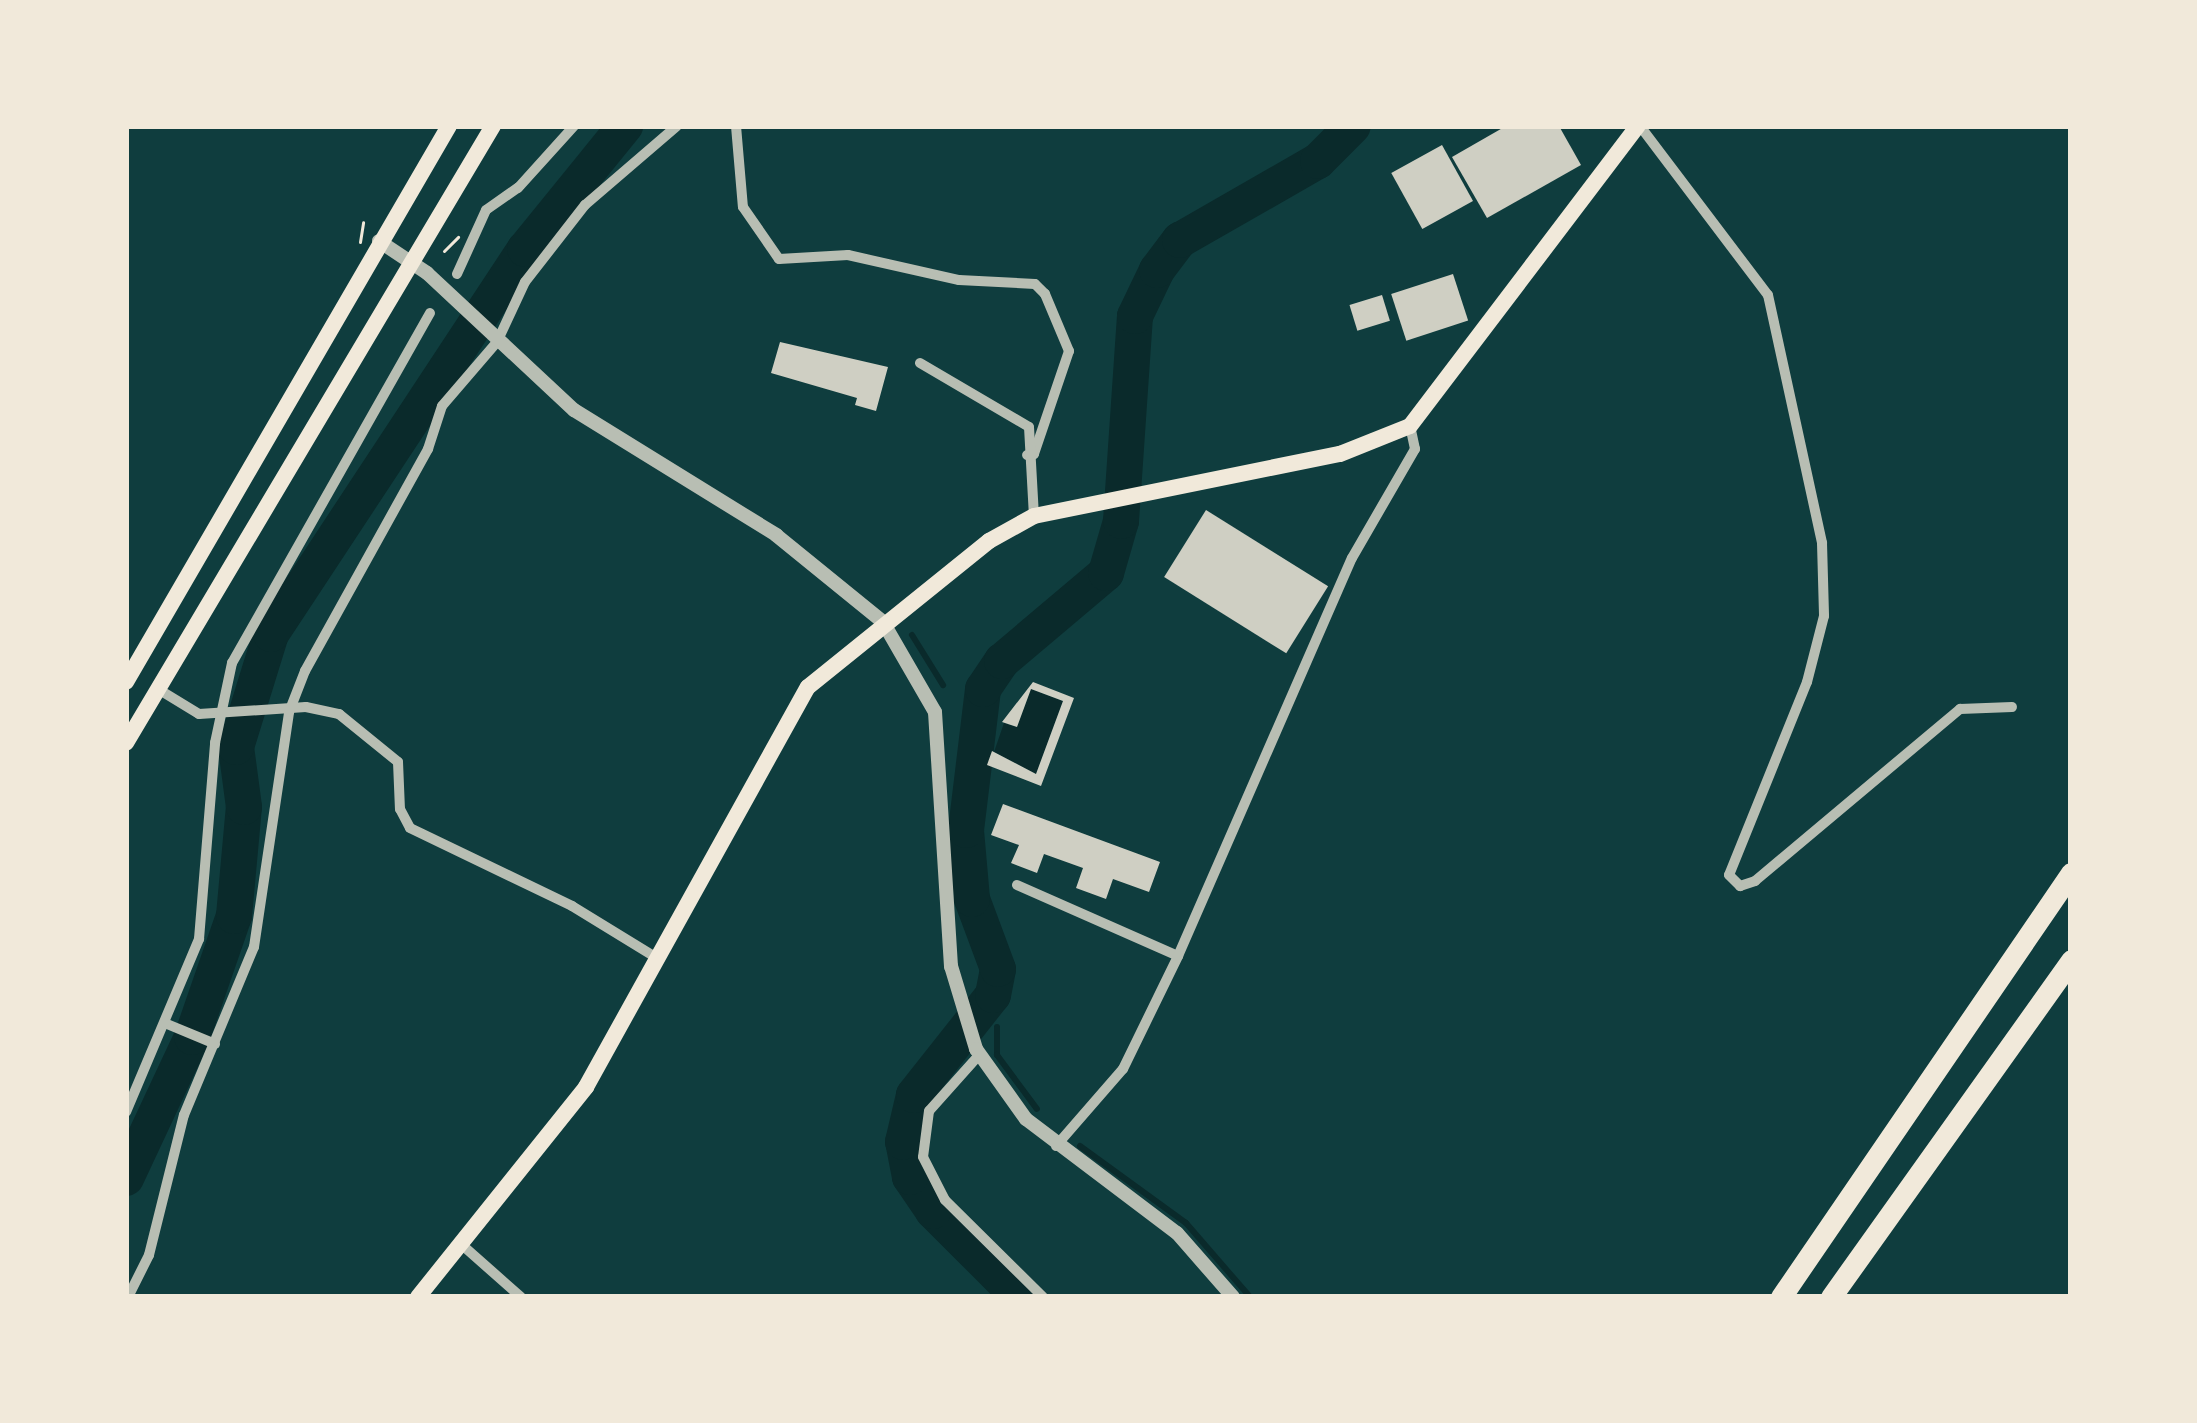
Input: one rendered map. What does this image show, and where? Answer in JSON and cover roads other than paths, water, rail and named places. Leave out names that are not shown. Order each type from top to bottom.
[{"type":"highway","points":[[1781,1297],[2071,874]]},
{"type":"highway","points":[[1832,1297],[2071,961]]},
{"type":"main road","points":[[126,682],[370,241],[448,126]]},
{"type":"main road","points":[[126,743],[493,126]]},
{"type":"main road","points":[[418,1297],[586,1087],[790,709],[884,622],[1034,516],[1340,454],[1410,426],[1639,126]]},
{"type":"street","points":[[457,274],[486,209],[520,186],[574,126]]},
{"type":"street","points":[[128,1297],[149,1255],[180,1125],[258,933],[286,712],[428,449],[442,406],[494,339],[525,282],[574,218],[677,126]]},
{"type":"street","points":[[736,126],[743,207],[779,259],[848,256],[959,280],[1035,284],[1045,294],[1069,350],[1034,454],[1027,455]]},
{"type":"street","points":[[1639,126],[1768,295],[1822,543],[1825,616],[1807,682],[1729,875],[1740,886],[1755,881],[1960,709],[2012,706]]},
{"type":"street","points":[[370,241],[411,261],[574,410],[776,535],[884,622],[935,712],[948,937],[963,1016],[978,1051],[1007,1097],[1056,1146],[1177,1233],[1233,1297]]},
{"type":"street","points":[[126,1112],[168,1024],[202,928],[222,713],[249,630],[430,313]]},
{"type":"street","points":[[920,363],[1029,427],[1034,516]]},
{"type":"street","points":[[1056,1146],[1123,1069],[1178,956],[1352,558],[1415,449],[1410,426]]},
{"type":"street","points":[[158,689],[199,714],[286,712],[306,707],[339,714],[398,762],[400,809],[410,828],[572,906],[658,958]]},
{"type":"street","points":[[1017,885],[1178,956]]},
{"type":"street","points":[[168,1024],[214,1043]]},
{"type":"street","points":[[978,1051],[929,1111],[923,1157],[945,1200],[1043,1297]]},
{"type":"street","points":[[461,1244],[520,1297]]},
{"type":"water","points":[[1031,689],[1063,701],[1036,774],[994,752],[1004,723],[1017,727]]},
{"type":"waterway","points":[[126,1178],[192,1037],[234,916],[244,807],[236,747],[271,634],[525,249],[625,126]]},
{"type":"waterway","points":[[1019,1297],[933,1211],[910,1177],[903,1142],[914,1095],[993,995],[998,969],[972,899],[966,830],[983,689],[1002,661],[1106,573],[1121,521],[1135,316],[1157,270],[1180,240],[1318,161],[1353,126]]},
{"type":"waterway","points":[[912,635],[943,685]]},
{"type":"waterway","points":[[997,1027],[997,1055],[1037,1109]]},
{"type":"waterway","points":[[1080,1146],[1186,1223],[1250,1297]]}]
